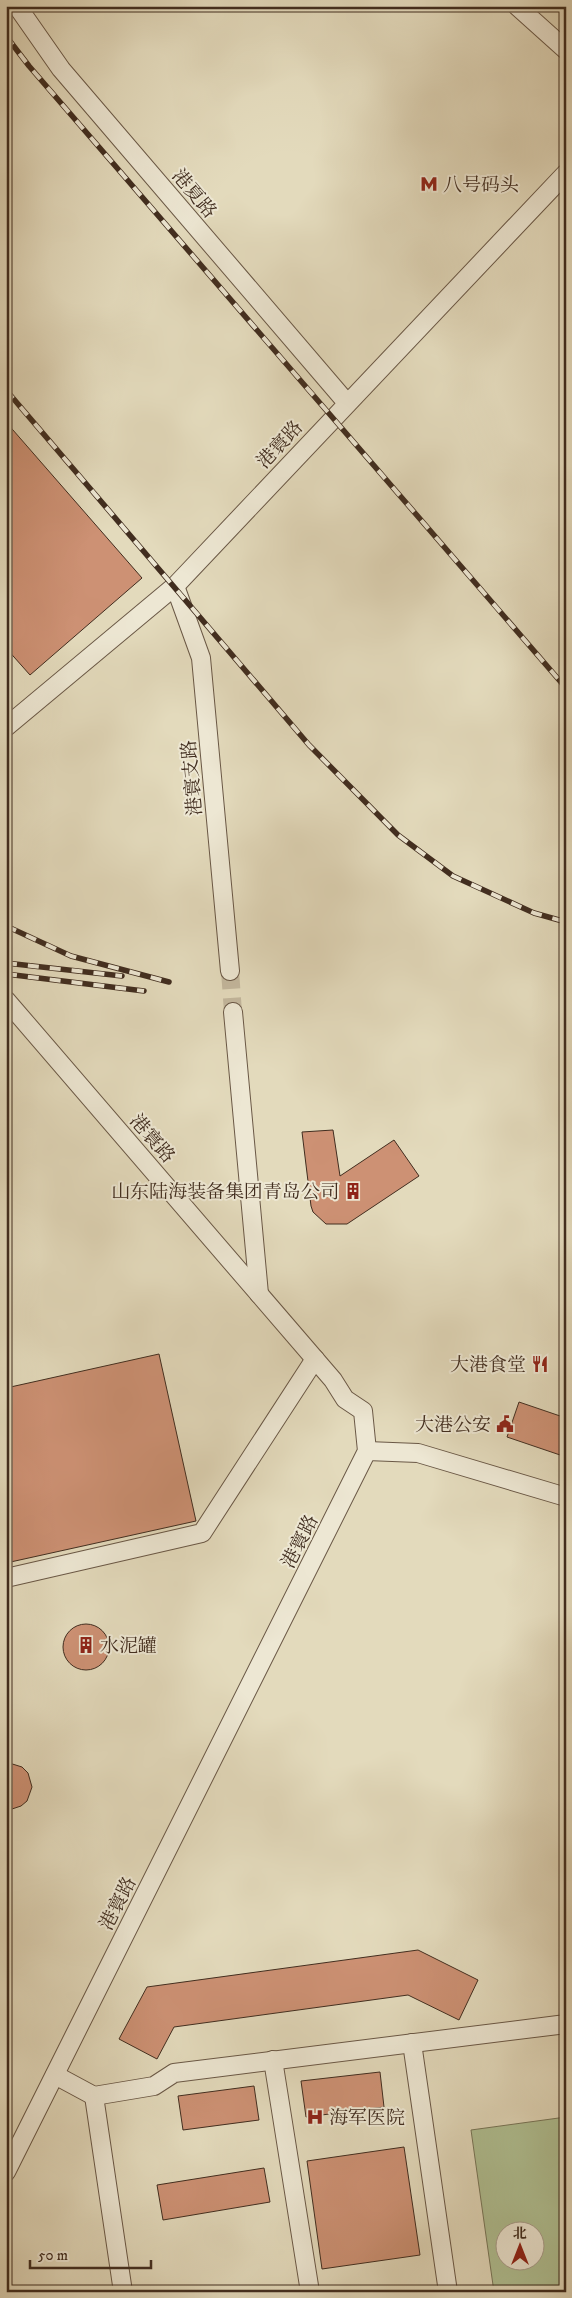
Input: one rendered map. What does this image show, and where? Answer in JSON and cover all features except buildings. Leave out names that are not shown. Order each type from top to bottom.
[{"type":"street","name":"港夏路","points":[[17,6],[61,69],[347,404]]},
{"type":"street","points":[[517,6],[566,50]]},
{"type":"street","name":"港寰路","points":[[6,726],[174,586],[566,173]]},
{"type":"street","name":"港寰支路","points":[[174,586],[201,658],[230,971]]},
{"type":"street","name":"港寰路","points":[[6,1000],[315,1359],[345,1399],[362,1411],[367,1451],[6,2172]]},
{"type":"street","points":[[234,1012],[259,1294]]},
{"type":"street","points":[[6,1578],[202,1533],[315,1359]]},
{"type":"street","points":[[367,1451],[418,1453],[566,1497]]},
{"type":"street","points":[[55,2075],[94,2096],[154,2086],[174,2073],[566,2024]]},
{"type":"street","points":[[412,2043],[448,2292]]},
{"type":"street","points":[[273,2060],[310,2292]]},
{"type":"street","points":[[94,2096],[123,2292]]},
{"type":"green space","points":[[566,2117],[566,2292],[494,2292],[471,2130]]},
{"type":"tunnel","points":[[230,971],[233,1012]]},
{"type":"railway","points":[[6,36],[29,66],[566,688]]},
{"type":"railway","points":[[6,390],[309,745],[398,835],[453,876],[534,913],[566,922]]},
{"type":"railway","points":[[6,926],[71,956],[169,982]]},
{"type":"railway","points":[[6,963],[122,976]]},
{"type":"railway","points":[[6,974],[144,991]]},
{"type":"place","name":"八号码头","points":[[429,184]]},
{"type":"place","name":"山东陆海装备集团青岛公司","points":[[353,1191]]},
{"type":"place","name":"大港食堂","points":[[540,1364]]},
{"type":"place","name":"大港公安","points":[[505,1424]]},
{"type":"place","name":"水泥罐","points":[[86,1645]]},
{"type":"place","name":"海军医院","points":[[315,2117]]}]
